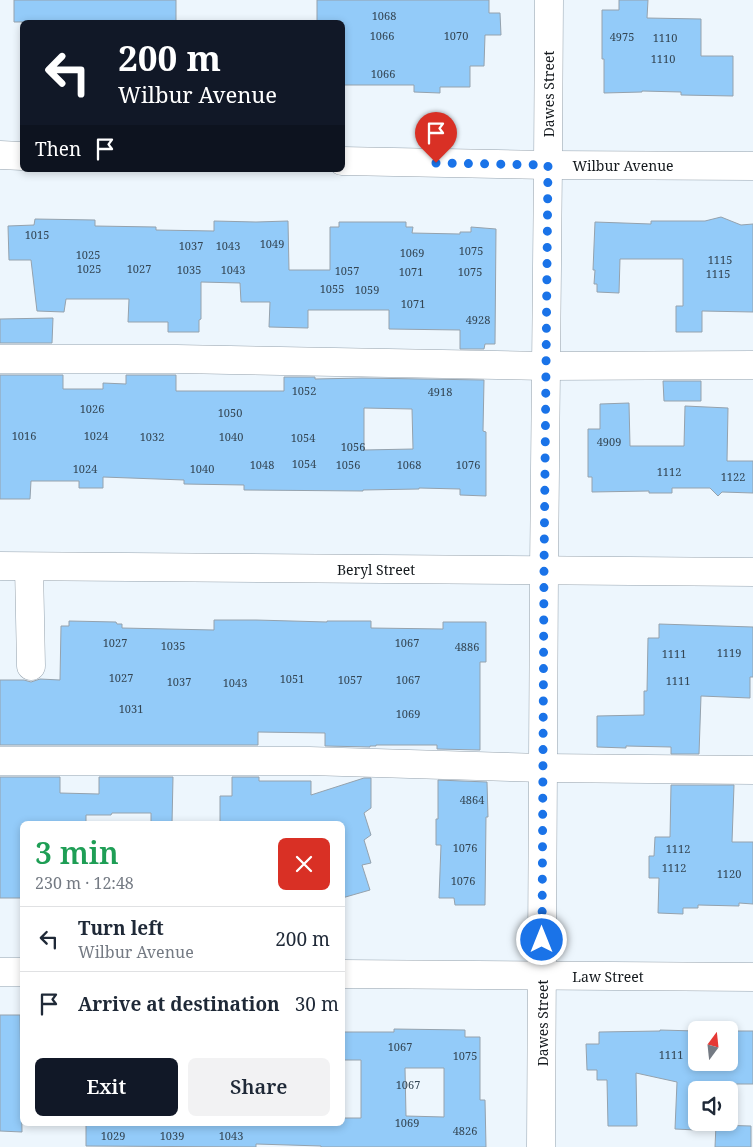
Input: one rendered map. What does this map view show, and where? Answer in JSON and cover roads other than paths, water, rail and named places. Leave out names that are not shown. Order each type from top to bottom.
[{"type":"street","name":"Dawes Street","points":[[541,1147],[549,0]]},
{"type":"street","points":[[0,155],[20,156]]},
{"type":"street","name":"Wilbur Avenue","points":[[345,162],[753,166]]},
{"type":"street","points":[[0,359],[177,359],[546,366],[753,365]]},
{"type":"street","name":"Beryl Street","points":[[0,566],[753,572]]},
{"type":"street","points":[[29,566],[31,666]]},
{"type":"street","points":[[0,761],[309,761],[543,768],[753,770]]},
{"type":"street","points":[[0,972],[20,972]]},
{"type":"street","name":"Law Street","points":[[345,974],[753,976]]}]
